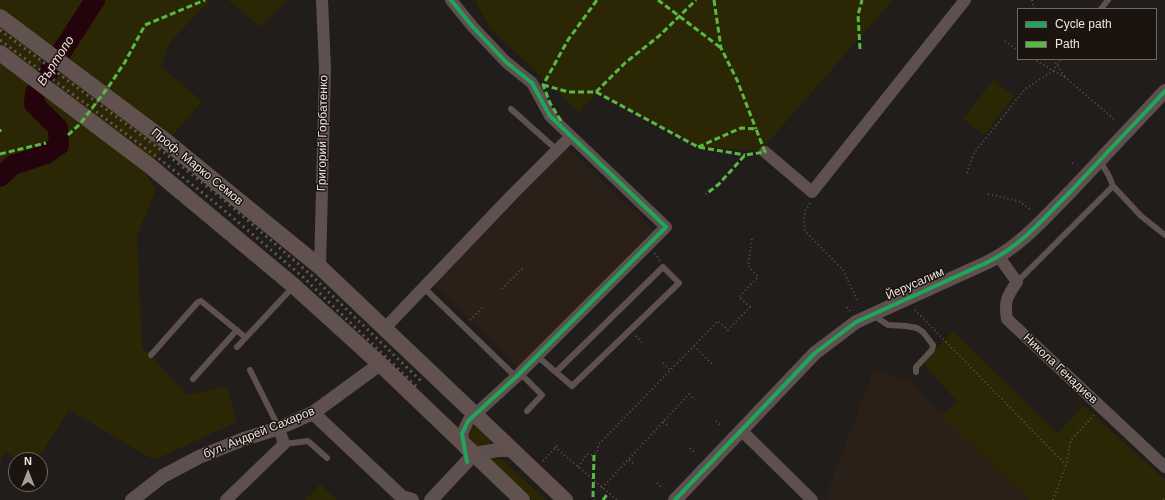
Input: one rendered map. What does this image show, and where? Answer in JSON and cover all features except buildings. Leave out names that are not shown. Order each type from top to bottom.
[{"type":"main road","name":"Проф. Марко Семов","points":[[0,17],[167,142],[320,267],[385,328]]},
{"type":"main road","points":[[0,53],[150,166],[294,286],[380,364],[468,454],[522,500]]},
{"type":"main road","points":[[385,328],[564,500]]},
{"type":"street","name":"Григорий Горбатенко","points":[[320,267],[325,70],[322,0]]},
{"type":"street","points":[[451,0],[472,26],[506,62],[532,84],[550,116],[666,227],[518,375],[468,422],[462,434],[468,454]]},
{"type":"street","points":[[765,152],[812,192],[965,0]]},
{"type":"street","name":"Йерусалим","points":[[675,500],[815,353],[856,322],[999,257],[1017,244],[1042,220],[1165,91]]},
{"type":"street","points":[[385,328],[571,136]]},
{"type":"street","points":[[999,257],[1017,282]]},
{"type":"street","name":"Никола Генадиев","points":[[1017,282],[1006,297],[1005,308],[1008,319],[1165,467]]},
{"type":"street","name":"бул. Андрей Сахаров","points":[[132,500],[163,476],[199,457],[244,439],[279,428],[313,413],[380,364]]},
{"type":"street","points":[[313,413],[407,499]]},
{"type":"street","points":[[226,500],[284,444],[279,428]]},
{"type":"street","points":[[741,430],[812,500]]},
{"type":"street","points":[[431,500],[468,454],[498,450],[512,450]]},
{"type":"lane","points":[[1102,8],[1108,0]]},
{"type":"lane","points":[[511,109],[557,150]]},
{"type":"lane","points":[[1099,160],[1109,176],[1113,186],[1141,216],[1165,235]]},
{"type":"lane","points":[[1017,282],[1113,186]]},
{"type":"lane","points":[[537,356],[572,386],[680,283],[663,267],[556,372]]},
{"type":"lane","points":[[237,347],[294,286]]},
{"type":"lane","points":[[424,288],[542,396],[527,411]]},
{"type":"lane","points":[[151,355],[198,302],[201,301],[245,337]]},
{"type":"lane","points":[[871,314],[888,325],[917,328],[933,345],[932,350],[916,367],[916,372]]},
{"type":"lane","points":[[193,379],[237,330]]},
{"type":"lane","points":[[250,370],[279,428]]},
{"type":"lane","points":[[284,444],[308,441],[327,458]]},
{"type":"path","points":[[1005,41],[1017,50]]},
{"type":"path","points":[[1034,60],[1066,78],[1114,118]]},
{"type":"path","points":[[1054,60],[1066,78]]},
{"type":"path","points":[[967,174],[974,153],[1025,89],[1053,71],[1060,60]]},
{"type":"path","points":[[988,194],[1019,201],[1031,210]]},
{"type":"path","points":[[810,204],[805,211],[805,231],[843,270],[858,302]]},
{"type":"path","points":[[578,467],[587,454],[591,455],[597,453],[598,445],[718,321],[728,330],[750,307],[739,296],[758,277],[748,266],[752,238]]},
{"type":"path","points":[[502,289],[523,268]]},
{"type":"path","points":[[847,307],[851,312]]},
{"type":"path","points":[[464,326],[482,308]]},
{"type":"path","points":[[915,310],[1066,465]]},
{"type":"path","points":[[693,346],[714,366]]},
{"type":"path","points":[[663,363],[671,370]]},
{"type":"path","points":[[602,488],[689,394],[695,400]]},
{"type":"path","points":[[1053,500],[1066,465],[1071,440],[1102,408]]},
{"type":"path","points":[[716,421],[721,426]]},
{"type":"path","points":[[663,422],[669,427]]},
{"type":"path","points":[[540,464],[556,446],[617,500]]},
{"type":"path","points":[[690,448],[695,453]]},
{"type":"path","points":[[629,459],[634,464]]},
{"type":"path","points":[[657,483],[662,488]]},
{"type":"shaded area","points":[[0,0],[211,0],[170,42],[161,67],[202,101],[174,134],[145,173],[156,189],[137,236],[142,347],[187,395],[227,386],[237,422],[154,460],[69,410],[42,452],[8,452],[8,454],[4,452],[0,463]]},
{"type":"shaded area","points":[[228,0],[287,0],[261,27]]},
{"type":"shaded area","points":[[475,0],[892,1],[760,151],[698,147],[597,92],[579,112],[490,28]]},
{"type":"shaded area","points":[[993,80],[1014,96],[984,135],[963,119]]},
{"type":"shaded area","points":[[568,148],[653,230],[518,367],[434,285]]},
{"type":"shaded area","points":[[953,331],[1058,434],[1083,405],[1165,480],[1165,500],[1029,500],[941,415],[958,403],[923,363]]},
{"type":"shaded area","points":[[874,369],[910,381],[941,415],[1029,500],[830,500],[826,496]]},
{"type":"shaded area","points":[[473,423],[489,439],[490,443],[488,445],[476,447],[467,437]]},
{"type":"shaded area","points":[[492,456],[504,461],[546,500],[532,500],[509,481],[485,457]]},
{"type":"shaded area","points":[[320,484],[337,500],[305,500]]},
{"type":"waterway","name":"Въртопо","points":[[0,177],[13,165],[46,154],[59,145],[58,128],[34,104],[35,93],[95,0]]},
{"type":"railway","points":[[0,30],[161,150],[223,199],[311,275],[422,382]]},
{"type":"railway","points":[[0,40],[157,157],[218,205],[303,277],[417,387]]},
{"type":"marked path","points":[[68,135],[80,124],[109,86],[125,62],[145,25],[205,0]]},
{"type":"marked path","points":[[561,121],[550,103],[543,85],[568,40],[597,0]]},
{"type":"marked path","points":[[658,0],[721,48]]},
{"type":"marked path","points":[[596,92],[625,63],[659,36],[696,0]]},
{"type":"marked path","points":[[714,0],[721,48],[737,80],[756,129]]},
{"type":"marked path","points":[[860,49],[858,15],[862,0]]},
{"type":"marked path","points":[[543,85],[569,92],[596,92],[698,147],[745,155]]},
{"type":"marked path","points":[[698,147],[741,128],[756,129],[765,152],[745,155],[719,184],[706,194]]},
{"type":"marked path","points":[[0,154],[46,143]]},
{"type":"marked path","points":[[594,455],[594,500]]},
{"type":"marked path","points":[[603,500],[608,493]]},
{"type":"cycle path","points":[[451,0],[472,26],[506,62],[532,83],[550,116],[666,227],[516,377],[468,421],[462,434],[467,462]]},
{"type":"cycle path","points":[[675,500],[815,353],[856,322],[988,262],[1011,248],[1052,211],[1165,91]]}]
